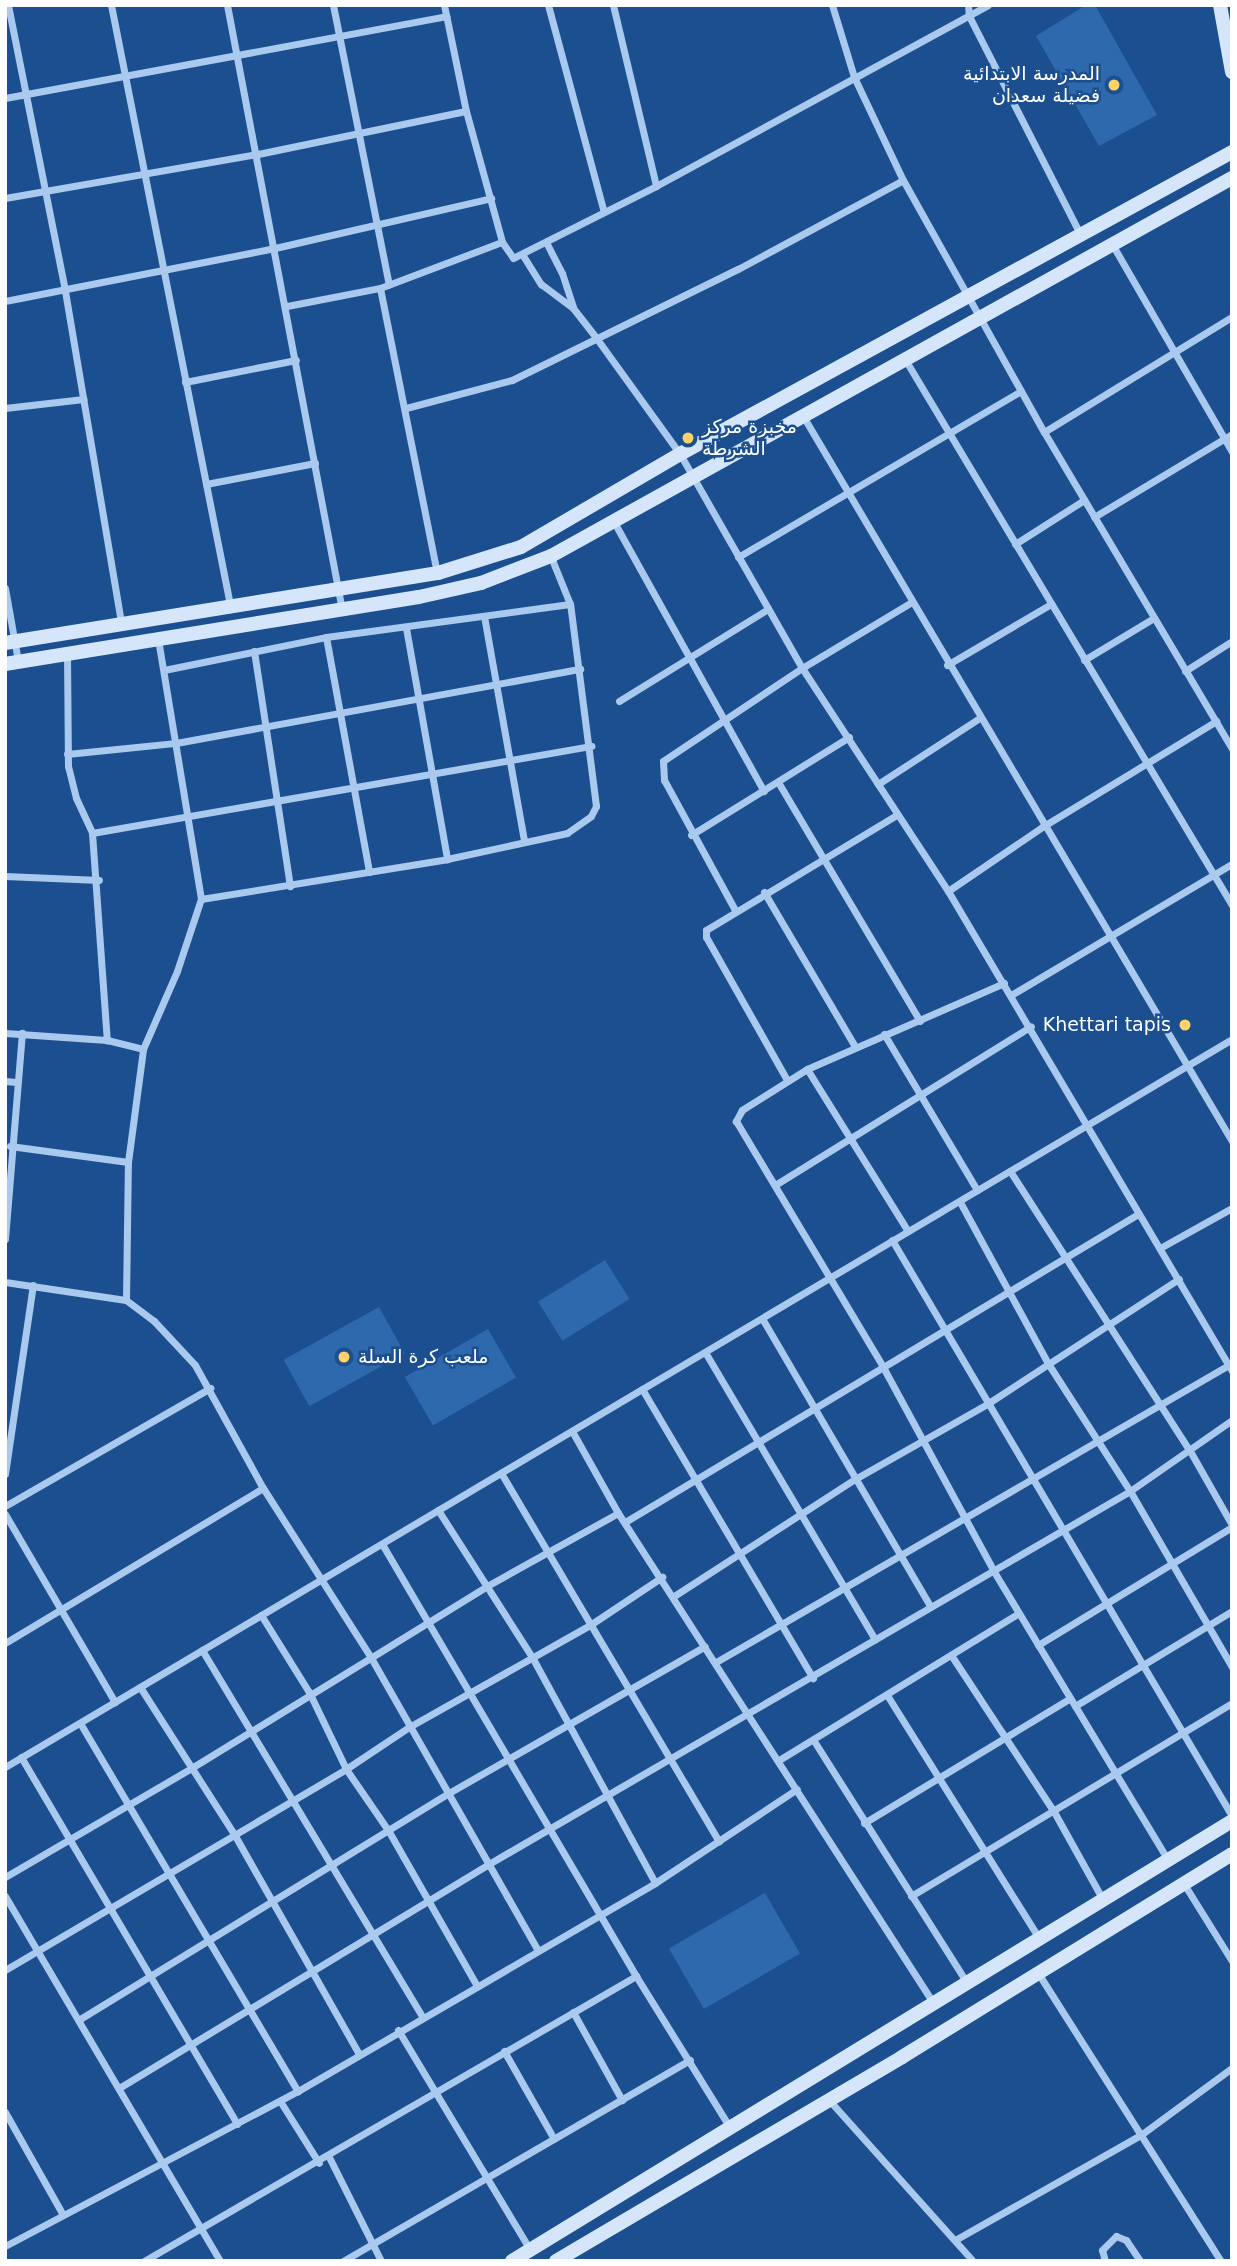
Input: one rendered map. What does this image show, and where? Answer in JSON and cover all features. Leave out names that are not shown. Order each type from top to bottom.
[{"type":"street","points":[[8,5],[23,94],[65,291],[121,623]]},
{"type":"street","points":[[111,5],[230,605]]},
{"type":"street","points":[[227,5],[287,306],[342,610]]},
{"type":"street","points":[[333,5],[374,225],[389,284]]},
{"type":"street","points":[[444,5],[466,111],[502,242],[509,256],[522,254],[656,186],[988,5]]},
{"type":"street","points":[[548,5],[604,212]]},
{"type":"street","points":[[613,5],[656,186]]},
{"type":"street","points":[[832,5],[854,77],[903,180],[977,316],[1152,619],[1232,748]]},
{"type":"street","points":[[968,5],[969,16],[1079,232]]},
{"type":"street","points":[[1220,5],[1232,72]]},
{"type":"street","points":[[5,98],[339,39],[446,16]]},
{"type":"street","points":[[5,198],[258,154],[466,111]]},
{"type":"street","points":[[10,642],[438,573],[521,547],[680,454],[1079,232],[1232,152]]},
{"type":"street","points":[[5,587],[12,663],[342,610],[481,583],[551,556],[906,361],[977,316],[1232,178]]},
{"type":"street","points":[[406,408],[512,380],[597,339],[903,180]]},
{"type":"street","points":[[5,301],[163,272],[491,198]]},
{"type":"street","points":[[287,306],[380,288],[502,242]]},
{"type":"street","points":[[546,242],[562,272],[573,308]]},
{"type":"street","points":[[1112,244],[1232,452]]},
{"type":"street","points":[[522,254],[541,284],[573,308],[680,454],[802,668],[948,891],[1031,1026],[1084,1125],[1179,1279],[1229,1368],[1157,1406],[847,1590],[716,1662]]},
{"type":"street","points":[[380,288],[438,573]]},
{"type":"street","points":[[1044,432],[1232,317]]},
{"type":"street","points":[[185,382],[296,360]]},
{"type":"street","points":[[906,361],[1232,905]]},
{"type":"street","points":[[738,557],[845,491],[1021,391]]},
{"type":"street","points":[[5,408],[83,399]]},
{"type":"street","points":[[803,416],[978,719],[1042,827],[1112,935],[1232,1141]]},
{"type":"street","points":[[1094,517],[1232,434]]},
{"type":"street","points":[[206,484],[315,463]]},
{"type":"street","points":[[1015,544],[1084,500]]},
{"type":"street","points":[[614,522],[764,791]]},
{"type":"street","points":[[201,900],[447,859],[567,832],[591,816],[597,792],[570,604],[551,556]]},
{"type":"street","points":[[735,910],[691,835],[664,780],[663,761],[802,668],[912,601]]},
{"type":"street","points":[[164,670],[326,637],[570,604]]},
{"type":"street","points":[[947,665],[1051,604]]},
{"type":"street","points":[[619,701],[768,609]]},
{"type":"street","points":[[484,617],[524,841]]},
{"type":"street","points":[[1084,660],[1152,619]]},
{"type":"street","points":[[407,628],[447,859]]},
{"type":"street","points":[[326,637],[343,714],[369,872]]},
{"type":"street","points":[[126,1300],[128,1162],[143,1049],[177,971],[201,900],[158,639]]},
{"type":"street","points":[[1185,671],[1232,642]]},
{"type":"street","points":[[254,650],[290,886]]},
{"type":"street","points":[[67,654],[67,754],[76,798],[92,833],[99,880],[107,1040]]},
{"type":"street","points":[[67,754],[176,743],[264,729],[580,669]]},
{"type":"street","points":[[878,784],[978,719]]},
{"type":"street","points":[[948,891],[1042,827],[1216,721]]},
{"type":"street","points":[[691,835],[849,737]]},
{"type":"street","points":[[92,833],[188,815],[511,764],[591,746]]},
{"type":"street","points":[[778,782],[825,855],[920,1021]]},
{"type":"street","points":[[787,1080],[706,936],[706,930],[825,855],[897,815]]},
{"type":"street","points":[[1011,995],[1232,864]]},
{"type":"street","points":[[5,876],[99,880]]},
{"type":"street","points":[[764,892],[854,1045]]},
{"type":"street","points":[[1004,983],[920,1021],[854,1045],[807,1069],[742,1110],[736,1121],[924,1438],[993,1570],[1167,1859]]},
{"type":"street","points":[[775,1185],[1031,1026]]},
{"type":"street","points":[[5,1033],[107,1040],[143,1049]]},
{"type":"street","points":[[5,1239],[10,1146],[22,1033]]},
{"type":"street","points":[[884,1034],[977,1190]]},
{"type":"street","points":[[5,1767],[261,1615],[321,1576],[382,1544],[705,1352],[764,1320],[830,1277],[1232,1039]]},
{"type":"street","points":[[807,1069],[848,1139],[908,1231]]},
{"type":"street","points":[[5,1081],[16,1082]]},
{"type":"street","points":[[10,1146],[128,1162]]},
{"type":"street","points":[[1010,1171],[1068,1256],[1157,1406],[1190,1451],[1232,1526],[1107,1600],[1038,1645]]},
{"type":"street","points":[[960,1202],[1049,1365],[1130,1490],[1205,1626],[1232,1667]]},
{"type":"street","points":[[1160,1248],[1232,1208]]},
{"type":"street","points":[[625,1522],[883,1367],[942,1328],[1008,1293],[1138,1214]]},
{"type":"street","points":[[512,2261],[1232,1818],[1107,1600],[1031,1479],[892,1240]]},
{"type":"street","points":[[674,1596],[855,1479],[988,1404],[1179,1279]]},
{"type":"street","points":[[5,1282],[126,1300],[154,1321],[210,1388],[263,1488],[370,1656],[537,1949]]},
{"type":"street","points":[[5,1474],[9,1414],[33,1285]]},
{"type":"street","points":[[764,1320],[930,1606]]},
{"type":"street","points":[[705,1352],[876,1639]]},
{"type":"street","points":[[5,1506],[210,1388]]},
{"type":"street","points":[[642,1389],[813,1678]]},
{"type":"street","points":[[119,2088],[432,1902],[487,1865],[748,1712],[813,1678],[1062,1527],[1130,1490],[1190,1451],[1232,1419]]},
{"type":"street","points":[[572,1431],[618,1513],[662,1577],[932,2001]]},
{"type":"street","points":[[501,1473],[719,1841]]},
{"type":"street","points":[[5,1643],[263,1488]]},
{"type":"street","points":[[438,1510],[532,1657],[655,1882]]},
{"type":"street","points":[[5,1877],[193,1767],[309,1692],[486,1586],[618,1513]]},
{"type":"street","points":[[5,1514],[115,1702]]},
{"type":"street","points":[[382,1544],[635,1976],[729,2126]]},
{"type":"street","points":[[5,1970],[346,1769],[409,1727],[590,1625],[662,1577]]},
{"type":"street","points":[[1075,1706],[1232,1611]]},
{"type":"street","points":[[779,1760],[1019,1613]]},
{"type":"street","points":[[261,1615],[309,1692],[346,1769],[388,1830],[432,1902],[478,1986]]},
{"type":"street","points":[[80,2019],[447,1794],[705,1646]]},
{"type":"street","points":[[202,1650],[251,1730],[289,1801],[422,2016]]},
{"type":"street","points":[[951,1655],[1054,1810],[1102,1898]]},
{"type":"street","points":[[140,1687],[234,1834],[359,2054]]},
{"type":"street","points":[[887,1695],[1038,1937]]},
{"type":"street","points":[[864,1823],[1070,1698]]},
{"type":"street","points":[[911,1896],[983,1850],[1232,1703]]},
{"type":"street","points":[[80,1723],[298,2091]]},
{"type":"street","points":[[814,1741],[965,1980]]},
{"type":"street","points":[[21,1757],[68,1841],[237,2124]]},
{"type":"street","points":[[5,2246],[62,2213],[164,2163],[298,2091],[655,1882],[797,1789]]},
{"type":"street","points":[[556,2261],[830,2099],[1232,1854]]},
{"type":"street","points":[[1183,1882],[1232,1961]]},
{"type":"street","points":[[5,1896],[80,2019],[220,2261]]},
{"type":"street","points":[[1038,1972],[1221,2261]]},
{"type":"street","points":[[144,2261],[319,2163],[436,2089],[635,1976]]},
{"type":"street","points":[[573,2012],[622,2100]]},
{"type":"street","points":[[398,2031],[489,2175],[530,2250]]},
{"type":"street","points":[[504,2051],[554,2139]]},
{"type":"street","points":[[343,2261],[690,2060]]},
{"type":"street","points":[[955,2240],[1142,2134],[1232,2068]]},
{"type":"street","points":[[830,2099],[973,2261]]},
{"type":"street","points":[[280,2101],[319,2163]]},
{"type":"street","points":[[5,2112],[62,2213]]},
{"type":"street","points":[[329,2157],[381,2261]]},
{"type":"street","points":[[1105,2261],[1102,2250],[1116,2236],[1126,2240],[1140,2261]]},
{"type":"shaded area","points":[[1086,5],[1095,5],[1157,115],[1099,146],[1036,36]]},
{"type":"shaded area","points":[[605,1260],[629,1299],[562,1341],[538,1302]]},
{"type":"shaded area","name":"ملعب كرة السلة","points":[[379,1307],[405,1353],[309,1406],[284,1360]]},
{"type":"shaded area","name":"ملعب كرة السلة","points":[[488,1329],[516,1377],[433,1425],[405,1377]]},
{"type":"shaded area","points":[[765,1893],[800,1954],[704,2009],[669,1948]]},
{"type":"place","name":"المدرسة الابتدائية فضيلة سعدان","points":[[1114,85]]},
{"type":"place","name":"مخبزة مركز الشرطة","points":[[688,438]]},
{"type":"place","name":"Khettari tapis","points":[[1185,1025]]},
{"type":"place","name":"ملعب كرة السلة","points":[[344,1357]]}]
